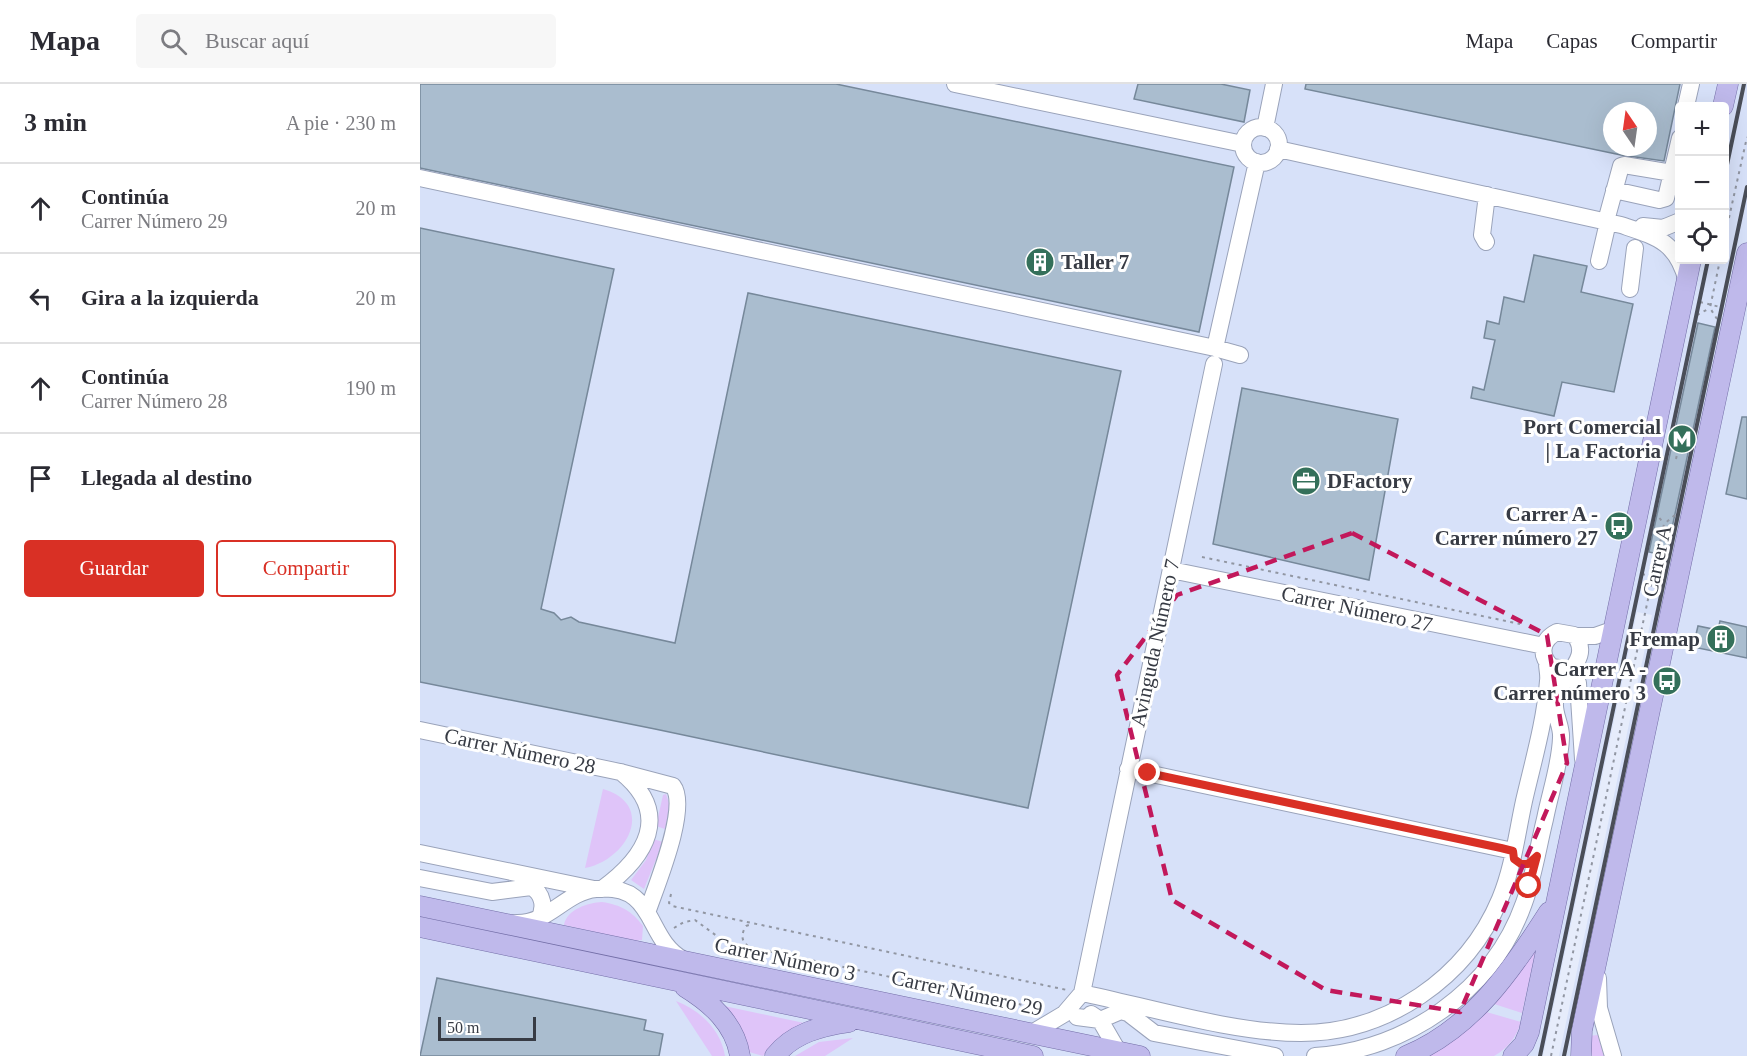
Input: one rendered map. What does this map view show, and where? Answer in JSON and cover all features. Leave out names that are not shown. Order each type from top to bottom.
[{"type":"main road","points":[[1724,102],[1728,84]]},
{"type":"main road","name":"Carrer A","points":[[1581,1056],[1580,1036],[1747,253]]},
{"type":"main road","name":"Carrer A","points":[[1514,1056],[1524,1044],[1529,1032],[1690,264]]},
{"type":"main road","points":[[1406,1056],[1455,1029],[1485,1001],[1556,902]]},
{"type":"main road","name":"Carrer Número 3","points":[[420,906],[1140,1056]]},
{"type":"main road","points":[[420,927],[1033,1056]]},
{"type":"main road","points":[[675,981],[702,998],[725,1021],[734,1035],[741,1056]]},
{"type":"main road","points":[[775,1056],[789,1042],[802,1034],[833,1024],[860,1020]]},
{"type":"street","points":[[955,84],[1243,144]]},
{"type":"street","points":[[1265,128],[1274,84]]},
{"type":"street","points":[[1687,102],[1691,84]]},
{"type":"street","points":[[1265,128],[1277,137],[1278,149],[1269,161],[1257,162],[1247,156],[1243,144],[1250,131],[1265,128]]},
{"type":"street","points":[[1278,149],[1611,223],[1659,238],[1669,244],[1683,266],[1687,281]]},
{"type":"street","points":[[1614,190],[1663,199],[1667,196],[1676,156]]},
{"type":"street","name":"Avinguda Número 7","points":[[1032,1033],[1070,1015],[1082,993],[1214,356],[1257,162]]},
{"type":"street","points":[[1599,261],[1611,223],[1614,190],[1619,169],[1624,165],[1672,173]]},
{"type":"street","points":[[420,177],[1214,356],[1240,356]]},
{"type":"street","points":[[1611,223],[1663,228],[1675,223]]},
{"type":"street","points":[[1630,289],[1635,248]]},
{"type":"street","name":"Carrer Número 27","points":[[1171,570],[1544,646]]},
{"type":"street","points":[[1118,1051],[1100,1020],[1085,1007],[1082,993],[1262,1030],[1303,1033],[1364,1023],[1397,1010],[1436,985],[1475,944],[1500,899],[1513,851],[1548,682],[1544,646],[1547,639],[1557,632],[1575,636],[1595,636],[1612,630]]},
{"type":"street","points":[[1315,1056],[1352,1051],[1391,1039],[1423,1024],[1460,996],[1486,969],[1509,936],[1524,904],[1537,856],[1561,735],[1554,702],[1557,691],[1570,670],[1577,664],[1582,651],[1575,636]]},
{"type":"street","points":[[1547,663],[1558,669],[1570,670]]},
{"type":"street","points":[[1570,670],[1578,682],[1584,770]]},
{"type":"street","name":"Carrer Número 28","points":[[420,730],[666,782],[678,793],[669,848],[648,910]]},
{"type":"street","points":[[1536,747],[1548,743],[1559,753]]},
{"type":"street","points":[[1128,769],[1513,851]]},
{"type":"street","points":[[501,923],[524,923],[538,920],[550,914],[570,898],[598,889],[628,869],[636,860],[646,842],[649,825],[639,790],[620,772]]},
{"type":"street","points":[[1513,851],[1520,842],[1527,841],[1534,845],[1537,856]]},
{"type":"street","points":[[420,853],[598,889],[629,893],[648,910],[669,950],[690,963]]},
{"type":"street","points":[[467,887],[480,881],[480,872],[472,864]]},
{"type":"street","points":[[420,878],[498,893],[519,886],[531,886],[539,893],[542,901],[543,911],[538,920]]},
{"type":"street","points":[[420,935],[444,932]]},
{"type":"street","points":[[1597,962],[1599,1008],[1613,1056]]},
{"type":"street","points":[[1070,1015],[1100,1020],[1120,1011],[1128,1013],[1154,1033],[1275,1056]]},
{"type":"street","points":[[1179,1038],[1174,1029],[1174,1021],[1183,1014]]},
{"type":"path","points":[[1729,221],[1747,137]]},
{"type":"path","points":[[1710,306],[1719,264]]},
{"type":"path","points":[[1694,301],[1726,308]]},
{"type":"path","points":[[1676,459],[1684,435]]},
{"type":"path","points":[[1669,444],[1692,449]]},
{"type":"path","name":"Carrer A","points":[[1551,1056],[1664,524]]},
{"type":"path","name":"Carrer Número 27","points":[[1202,557],[1520,624]]},
{"type":"path","points":[[1636,573],[1668,581]]},
{"type":"path","name":"Carrer Número 29","points":[[671,890],[669,903],[672,906],[1082,993]]},
{"type":"path","name":"Carrer Número 29","points":[[669,950],[670,933],[684,922],[695,920],[720,940],[750,948],[1070,1015]]},
{"type":"path","points":[[750,948],[743,942],[742,933],[746,926],[755,924]]},
{"type":"highlighted area","points":[[1352,533],[1547,635],[1567,763],[1460,1012],[1326,990],[1172,900],[1117,675],[1177,595]]},
{"type":"shaded area","points":[[420,84],[1747,84],[1747,1056],[1559,1056],[1652,615],[1637,612],[1543,1056],[420,1056]]},
{"type":"shaded area","points":[[603,789],[619,797],[629,807],[632,819],[630,832],[613,855],[585,868]]},
{"type":"shaded area","points":[[666,794],[670,806],[665,829],[656,826],[663,795]]},
{"type":"shaded area","points":[[653,839],[663,842],[644,889],[631,880],[646,860]]},
{"type":"shaded area","points":[[602,902],[620,907],[635,916],[643,926],[642,940],[634,941],[564,925],[566,919],[574,911],[585,905]]},
{"type":"shaded area","points":[[1537,945],[1522,1013],[1491,1003]]},
{"type":"shaded area","points":[[676,1001],[693,1010],[708,1022],[719,1038],[725,1056],[712,1056]]},
{"type":"shaded area","points":[[724,1006],[809,1024],[773,1045],[763,1056],[749,1052],[742,1032]]},
{"type":"shaded area","points":[[1483,1011],[1521,1022],[1511,1042],[1499,1053],[1494,1056],[1419,1056]]},
{"type":"shaded area","points":[[1598,1035],[1607,1056],[1592,1056],[1588,1036]]},
{"type":"shaded area","points":[[853,1038],[825,1056],[795,1056],[819,1042]]},
{"type":"building","name":"Taller 7","points":[[420,84],[836,84],[1234,167],[1199,332],[420,168]]},
{"type":"building","points":[[1138,84],[1221,84],[1250,90],[1244,122],[1134,99]]},
{"type":"building","points":[[1306,84],[1680,84],[1664,161],[1628,156],[1657,156],[1657,102],[1603,102],[1603,151],[1305,89]]},
{"type":"building","points":[[420,228],[614,269],[541,609],[554,613],[561,620],[571,617],[579,622],[675,643],[748,293],[1121,371],[1028,808],[420,682]]},
{"type":"building","points":[[1534,255],[1587,266],[1581,292],[1633,304],[1614,392],[1562,382],[1554,416],[1471,398],[1473,387],[1484,390],[1495,340],[1484,338],[1487,321],[1499,324],[1504,297],[1524,302]]},
{"type":"building","points":[[1698,323],[1715,327],[1666,556],[1649,552]]},
{"type":"building","name":"DFactory","points":[[1242,388],[1398,419],[1369,580],[1213,544]]},
{"type":"building","points":[[1742,417],[1747,417],[1747,499],[1726,494]]},
{"type":"building","name":"Fremap","points":[[1720,621],[1747,627],[1747,658],[1693,647],[1698,626],[1718,630]]},
{"type":"building","points":[[437,978],[646,1020],[644,1030],[663,1034],[659,1056],[420,1056]]},
{"type":"railway","points":[[1729,156],[1744,84]]},
{"type":"railway","points":[[1564,1056],[1747,187]]},
{"type":"railway","points":[[1540,1056],[1707,264]]},
{"type":"place","name":"Taller 7","points":[[1040,262]]},
{"type":"place","name":"Port Comercial | La Factoria","points":[[1682,439]]},
{"type":"place","name":"DFactory","points":[[1306,481]]},
{"type":"place","name":"Carrer A - Carrer número 27","points":[[1619,526]]},
{"type":"place","name":"Fremap","points":[[1721,639]]},
{"type":"place","name":"Carrer A - Carrer número 3","points":[[1667,681]]},
{"type":"route","points":[[1148,773],[1501,848],[1513,851],[1514,859],[1524,865],[1535,860],[1537,856],[1529,886]]}]
